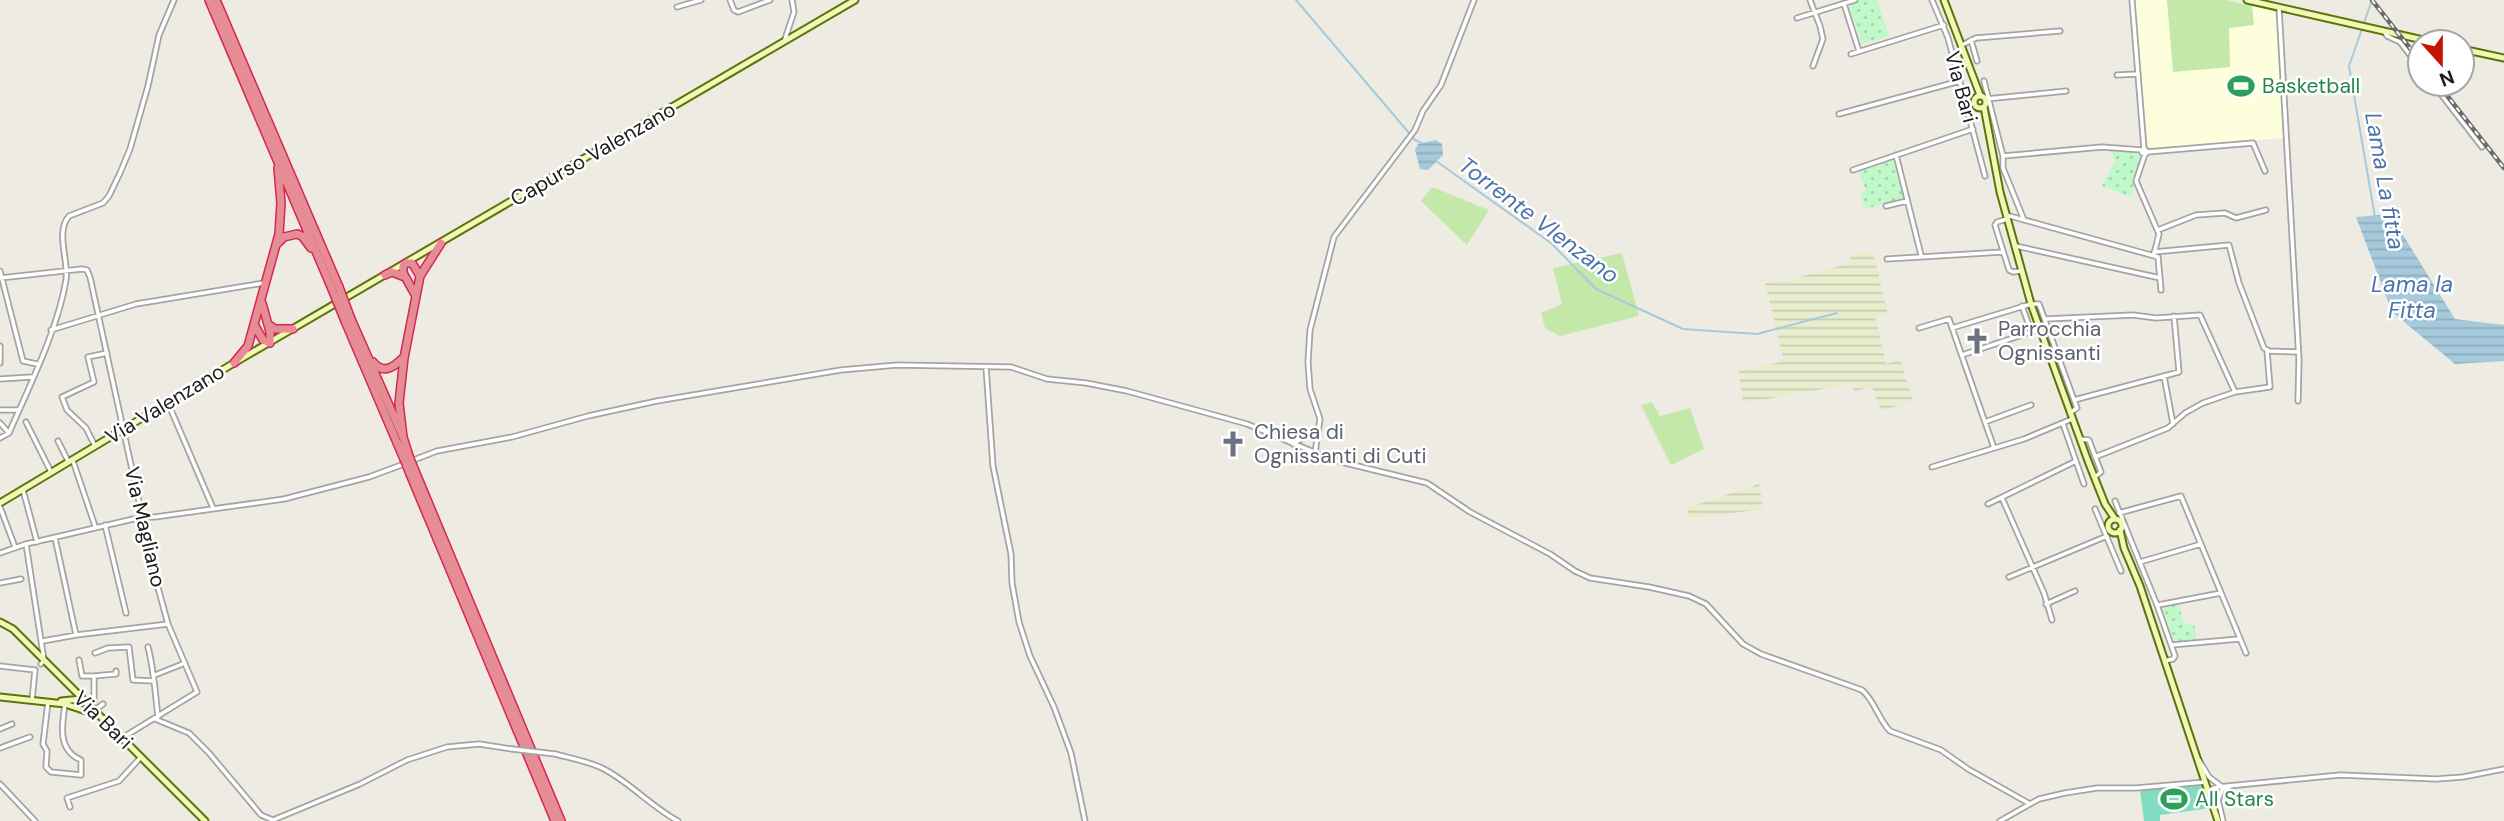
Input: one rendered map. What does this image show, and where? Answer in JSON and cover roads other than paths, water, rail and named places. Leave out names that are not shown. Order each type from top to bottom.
[{"type":"highway","points":[[209,0],[326,275]]},
{"type":"highway","points":[[216,0],[335,288],[403,437]]},
{"type":"highway","points":[[234,363],[248,346],[277,245],[281,202],[276,157]]},
{"type":"highway","points":[[277,245],[291,234],[302,236],[335,288]]},
{"type":"highway","points":[[406,458],[398,403],[404,358],[420,276],[441,243]]},
{"type":"highway","points":[[416,297],[403,267],[406,263],[412,263],[420,276]]},
{"type":"highway","points":[[386,275],[392,272],[406,278]]},
{"type":"highway","points":[[254,326],[263,340],[270,343],[269,325],[262,302]]},
{"type":"highway","points":[[350,322],[378,368],[394,368],[404,358]]},
{"type":"highway","points":[[350,322],[561,821]]},
{"type":"highway","points":[[269,325],[275,329],[293,329]]},
{"type":"highway","points":[[413,472],[555,821]]},
{"type":"main road","name":"Capurso Valenzano","points":[[332,307],[855,0]]},
{"type":"main road","name":"Via Bari","points":[[1944,0],[1983,98]]},
{"type":"main road","points":[[2247,0],[2406,36]]},
{"type":"main road","points":[[2476,52],[2504,58]]},
{"type":"main road","name":"Via Bari","points":[[1976,106],[1983,98]]},
{"type":"main road","name":"Via Bari","points":[[1976,106],[1983,98]]},
{"type":"main road","name":"Via Bari","points":[[1976,106],[1985,121],[2031,304],[2105,504],[2108,530],[2124,548]]},
{"type":"main road","name":"Via Valenzano","points":[[0,505],[51,471],[332,307]]},
{"type":"main road","name":"Via Bari","points":[[2105,504],[2120,522],[2124,548],[2221,821]]},
{"type":"main road","points":[[2108,530],[2120,522]]},
{"type":"main road","points":[[2108,530],[2120,522]]},
{"type":"main road","name":"Via Bari","points":[[0,622],[13,629],[43,662],[205,821]]},
{"type":"main road","points":[[64,703],[69,698],[68,685]]},
{"type":"main road","points":[[0,697],[64,703],[101,717]]},
{"type":"main road","points":[[64,703],[81,699],[81,704],[74,706]]},
{"type":"street","points":[[0,438],[9,433],[61,304],[67,271],[63,233],[65,220],[103,203],[109,195],[131,149],[159,35],[174,0]]},
{"type":"street","points":[[677,7],[701,0]]},
{"type":"street","points":[[730,0],[734,10],[738,12],[770,0]]},
{"type":"street","points":[[784,41],[794,12],[792,0]]},
{"type":"street","points":[[1315,453],[1320,419],[1310,389],[1310,330],[1334,237],[1415,130],[1423,111],[1441,85],[1474,0]]},
{"type":"street","points":[[1810,0],[1823,40],[1813,66]]},
{"type":"street","points":[[1797,18],[1855,0]]},
{"type":"street","name":"Via Bari","points":[[1933,0],[1944,25],[1960,81],[1976,106],[1973,129],[1985,176]]},
{"type":"street","points":[[2132,0],[2144,151],[2136,181],[2158,230],[2156,254],[2161,290]]},
{"type":"street","points":[[1844,4],[1859,51]]},
{"type":"street","points":[[2279,8],[2298,352],[2298,401]]},
{"type":"street","points":[[1851,54],[1944,25]]},
{"type":"street","points":[[1962,45],[1971,40],[2060,31]]},
{"type":"street","points":[[2384,31],[2406,50]]},
{"type":"street","name":"Via Bari","points":[[1971,40],[1977,61]]},
{"type":"street","points":[[2117,75],[2138,74]]},
{"type":"street","points":[[1839,114],[1960,81]]},
{"type":"street","name":"Via Bari","points":[[1984,81],[1983,98],[2003,156],[2003,168],[2024,220]]},
{"type":"street","points":[[1983,98],[2066,91]]},
{"type":"street","points":[[2444,98],[2482,147]]},
{"type":"street","points":[[1853,170],[1973,129]]},
{"type":"street","points":[[2003,156],[2102,147],[2144,151],[2253,143],[2265,172]]},
{"type":"street","points":[[1896,155],[1921,256]]},
{"type":"street","points":[[1886,206],[1907,201]]},
{"type":"street","points":[[2158,230],[2196,215],[2225,213],[2236,218],[2266,210]]},
{"type":"street","points":[[2007,217],[2156,254],[2229,245],[2240,286],[2267,351],[2271,386],[2235,392],[2191,409],[2173,424],[2095,457]]},
{"type":"street","name":"Via Bari","points":[[2007,217],[1996,223],[2003,252],[2009,270],[2022,271]]},
{"type":"street","points":[[2015,245],[2160,278]]},
{"type":"street","points":[[2019,261],[2028,249]]},
{"type":"street","points":[[1887,259],[2003,252]]},
{"type":"street","name":"Via Magliano","points":[[67,271],[87,270],[100,317],[142,517],[169,624],[197,692],[157,718]]},
{"type":"street","points":[[0,271],[23,361],[37,364]]},
{"type":"street","points":[[1,278],[67,271]]},
{"type":"street","points":[[51,330],[136,304],[267,283]]},
{"type":"street","points":[[1952,328],[2031,304]]},
{"type":"street","name":"Via Bari","points":[[2031,304],[2039,304],[2074,400]]},
{"type":"street","points":[[0,308],[9,305]]},
{"type":"street","points":[[2022,306],[2031,332]]},
{"type":"street","points":[[2045,319],[2200,315],[2235,392]]},
{"type":"street","points":[[1932,467],[2024,439],[2063,423],[2077,409],[2074,400],[2179,372],[2174,316]]},
{"type":"street","points":[[1919,328],[1947,318],[1994,448]]},
{"type":"street","points":[[1962,355],[2040,329]]},
{"type":"street","points":[[0,346],[0,363]]},
{"type":"street","points":[[2267,351],[2298,352]]},
{"type":"street","points":[[95,446],[86,428],[66,410],[62,397],[94,382],[88,357],[107,353]]},
{"type":"street","points":[[0,553],[26,544],[142,517],[284,499],[311,493],[369,477],[437,451],[512,437],[657,401],[841,370],[897,365],[1011,367],[1047,379],[1127,391],[1247,424],[1315,453],[1365,469],[1427,483],[1471,512],[1590,578],[1649,587],[1689,596],[1706,604],[1743,644],[1785,663],[1862,690],[1870,697],[1890,731],[1941,750],[1968,769],[2030,804]]},
{"type":"street","points":[[986,367],[993,466],[1011,554],[1017,613],[1022,635],[1071,753],[1085,821]]},
{"type":"street","points":[[2164,376],[2173,424]]},
{"type":"street","points":[[0,379],[32,377]]},
{"type":"street","points":[[168,403],[213,509]]},
{"type":"street","points":[[1985,422],[2031,405]]},
{"type":"street","points":[[0,410],[19,410]]},
{"type":"street","points":[[0,422],[9,433]]},
{"type":"street","points":[[26,422],[51,471]]},
{"type":"street","points":[[2063,423],[2084,484]]},
{"type":"street","points":[[1293,444],[1318,428]]},
{"type":"street","name":"Via Bari","points":[[2081,442],[2089,440],[2101,473],[2095,477]]},
{"type":"street","points":[[58,441],[70,460],[95,527]]},
{"type":"street","points":[[2071,447],[2081,442]]},
{"type":"street","points":[[1988,504],[2077,463],[2088,461]]},
{"type":"street","points":[[23,490],[37,542]]},
{"type":"street","points":[[2120,522],[2181,496],[2246,653]]},
{"type":"street","points":[[2002,498],[2033,567],[2052,620]]},
{"type":"street","name":"Via Bari","points":[[2115,501],[2120,522],[2140,562],[2171,645]]},
{"type":"street","points":[[0,505],[15,547]]},
{"type":"street","name":"Via Bari","points":[[2095,509],[2108,530],[2121,571]]},
{"type":"street","points":[[105,525],[127,613]]},
{"type":"street","points":[[2009,576],[2108,530]]},
{"type":"street","points":[[55,538],[76,635]]},
{"type":"street","points":[[26,544],[43,641],[43,662]]},
{"type":"street","points":[[2140,562],[2201,544]]},
{"type":"street","points":[[0,583],[21,579]]},
{"type":"street","points":[[2046,604],[2075,592]]},
{"type":"street","points":[[2157,605],[2221,593]]},
{"type":"street","points":[[43,641],[169,624]]},
{"type":"street","points":[[2156,636],[2167,632]]},
{"type":"street","points":[[2165,661],[2175,657],[2171,645],[2240,638]]},
{"type":"street","points":[[95,653],[108,648],[129,647],[133,680],[154,681]]},
{"type":"street","points":[[148,647],[155,675],[157,718]]},
{"type":"street","points":[[79,660],[82,676],[116,674],[116,671]]},
{"type":"street","points":[[155,675],[185,663]]},
{"type":"street","points":[[0,666],[35,670],[33,700]]},
{"type":"street","points":[[92,709],[94,676]]},
{"type":"street","points":[[48,702],[43,744],[47,751],[46,767],[51,772],[81,775],[81,760],[62,740],[64,703]]},
{"type":"street","points":[[92,709],[103,704]]},
{"type":"street","points":[[122,738],[157,718]]},
{"type":"street","points":[[157,718],[189,733],[261,816],[274,820],[360,784],[407,760],[447,747],[480,744],[555,754],[600,768],[626,783],[660,811],[677,821]]},
{"type":"street","points":[[0,729],[12,724]]},
{"type":"street","points":[[0,748],[30,737]]},
{"type":"street","points":[[2196,756],[2209,777],[2222,788]]},
{"type":"street","points":[[70,807],[67,798],[120,780],[141,757]]},
{"type":"street","points":[[2208,790],[2340,775],[2436,779],[2504,769]]},
{"type":"street","points":[[2000,821],[2039,799],[2081,790],[2206,782]]},
{"type":"street","points":[[0,784],[35,821]]},
{"type":"street","points":[[2221,821],[2218,800],[2222,788]]},
{"type":"water","points":[[1436,140],[1442,144],[1443,155],[1428,170],[1420,169],[1415,150],[1418,144]]},
{"type":"water","name":"Lama la Fitta","points":[[2390,214],[2455,319],[2504,325],[2504,361],[2455,364],[2392,312],[2356,217]]},
{"type":"waterway","name":"Torrente Vlenzano","points":[[1296,0],[1415,140],[1422,143]]},
{"type":"waterway","name":"Lama La fitta","points":[[2372,0],[2349,66],[2375,217]]},
{"type":"waterway","name":"Torrente Vlenzano","points":[[1436,161],[1551,243],[1596,289],[1683,329],[1757,334],[1837,313]]},
{"type":"railway","points":[[2372,0],[2406,43]]},
{"type":"railway","points":[[2449,98],[2504,168]]},
{"type":"place","name":"Basketball","points":[[2241,86]]},
{"type":"place","name":"Parrocchia Ognissanti","points":[[1977,341]]},
{"type":"place","name":"Chiesa di Ognissanti di Cuti","points":[[1233,444]]},
{"type":"place","name":"All Stars","points":[[2174,799]]}]
